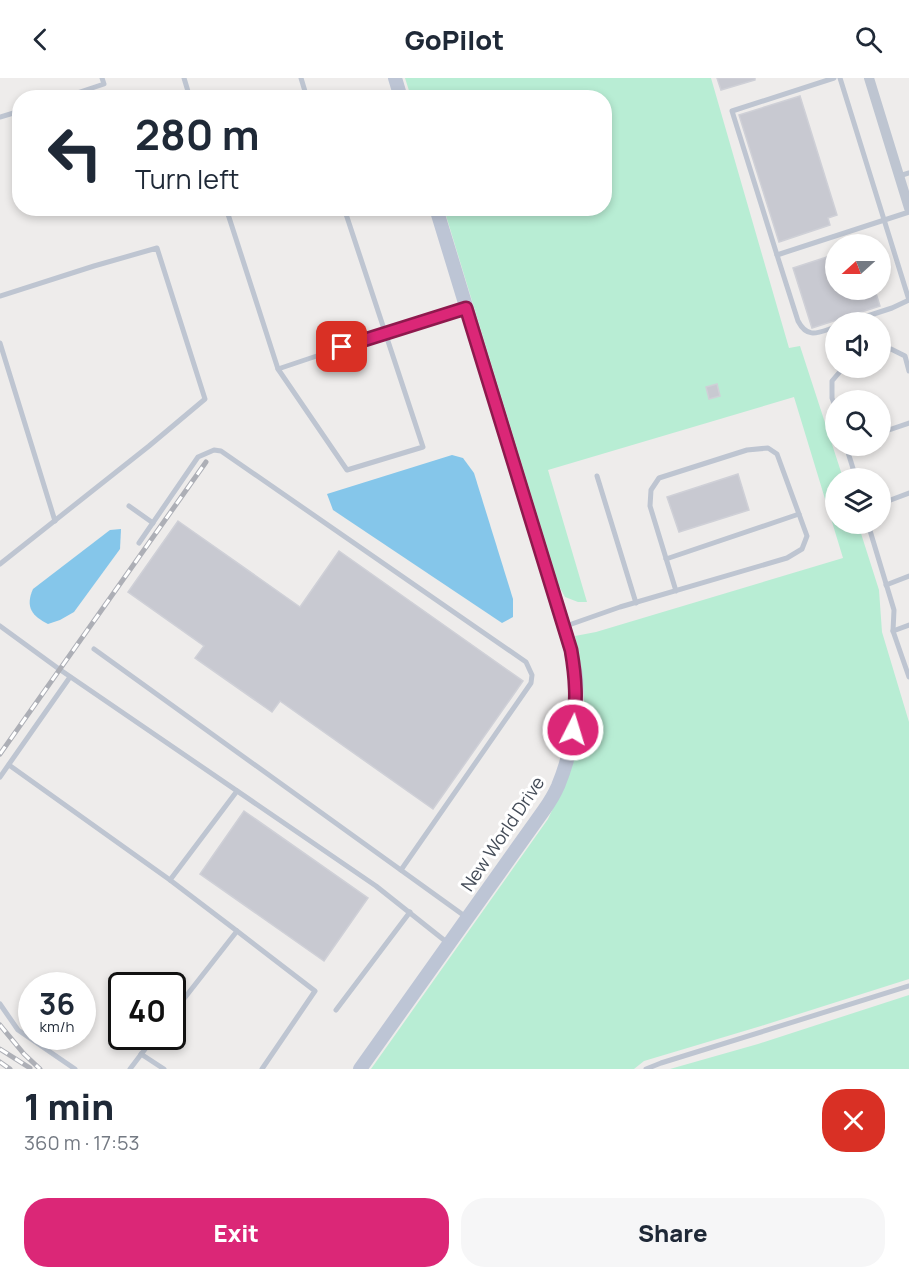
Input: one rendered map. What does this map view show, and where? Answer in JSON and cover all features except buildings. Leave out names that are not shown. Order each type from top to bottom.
[{"type":"street","points":[[869,78],[904,175],[909,208]]},
{"type":"street","name":"New World Drive","points":[[360,1069],[558,787],[567,760],[576,708],[576,675],[564,627],[438,216]]},
{"type":"lane","points":[[86,90],[104,84],[102,78]]},
{"type":"lane","points":[[825,330],[809,333],[802,329],[798,321],[732,111],[834,78]]},
{"type":"lane","points":[[840,78],[909,300],[880,312]]},
{"type":"lane","points":[[777,255],[909,212]]},
{"type":"lane","points":[[229,216],[278,369],[347,470],[423,447],[347,216]]},
{"type":"lane","points":[[0,296],[157,248],[205,399],[0,564]]},
{"type":"lane","points":[[278,369],[466,308]]},
{"type":"lane","points":[[0,343],[55,521]]},
{"type":"lane","points":[[891,349],[905,356],[909,371]]},
{"type":"lane","points":[[891,429],[909,423]]},
{"type":"lane","points":[[564,627],[787,558],[802,549],[807,536],[777,454],[768,448],[747,450],[659,478],[651,490],[650,506],[676,591]]},
{"type":"lane","points":[[139,543],[198,457],[214,450],[221,451],[526,662],[532,675],[531,683],[401,870]]},
{"type":"lane","points":[[597,476],[636,603]]},
{"type":"lane","points":[[891,500],[909,493]]},
{"type":"lane","points":[[129,506],[153,522]]},
{"type":"lane","points":[[666,559],[799,514]]},
{"type":"lane","points":[[871,534],[894,610],[893,631],[909,677]]},
{"type":"lane","points":[[886,585],[909,576]]},
{"type":"lane","points":[[893,631],[909,625]]},
{"type":"lane","points":[[0,626],[70,677],[376,886],[449,944]]},
{"type":"lane","points":[[94,649],[467,918]]},
{"type":"lane","points":[[0,777],[70,677]]},
{"type":"lane","points":[[9,765],[170,880],[315,991],[262,1069]]},
{"type":"lane","points":[[170,880],[237,791]]},
{"type":"lane","points":[[336,1010],[410,912]]},
{"type":"lane","points":[[186,996],[237,931]]},
{"type":"lane","points":[[646,1069],[909,986]]},
{"type":"lane","points":[[0,1004],[18,1030],[75,1069]]},
{"type":"lane","points":[[130,1069],[144,1050]]},
{"type":"lane","points":[[141,1054],[164,1069]]},
{"type":"green space","points":[[405,78],[711,78],[789,348],[800,346],[825,423],[825,456],[836,456],[840,468],[825,468],[825,499],[794,397],[548,470],[587,602],[578,602],[565,597],[559,586],[446,216],[612,216],[612,90],[409,90]]},
{"type":"green space","points":[[836,534],[861,534],[879,590],[882,632],[909,722],[909,979],[644,1061],[634,1069],[371,1069],[548,819],[571,766],[582,724],[584,691],[575,636],[596,632],[843,558]]},
{"type":"green space","points":[[909,995],[909,1069],[670,1069],[758,1044]]},
{"type":"water","points":[[452,455],[463,458],[474,473],[513,599],[513,617],[502,623],[333,510],[327,494]]},
{"type":"water","points":[[121,529],[120,549],[74,612],[48,624],[38,618],[30,606],[33,589],[110,530]]},
{"type":"railway","points":[[0,754],[206,462]]},
{"type":"railway","points":[[0,1025],[40,1069]]},
{"type":"railway","points":[[0,1049],[30,1068]]},
{"type":"railway","points":[[0,1062],[10,1069]]},
{"type":"route","points":[[342,347],[466,308],[571,650],[576,675],[573,730]]}]
